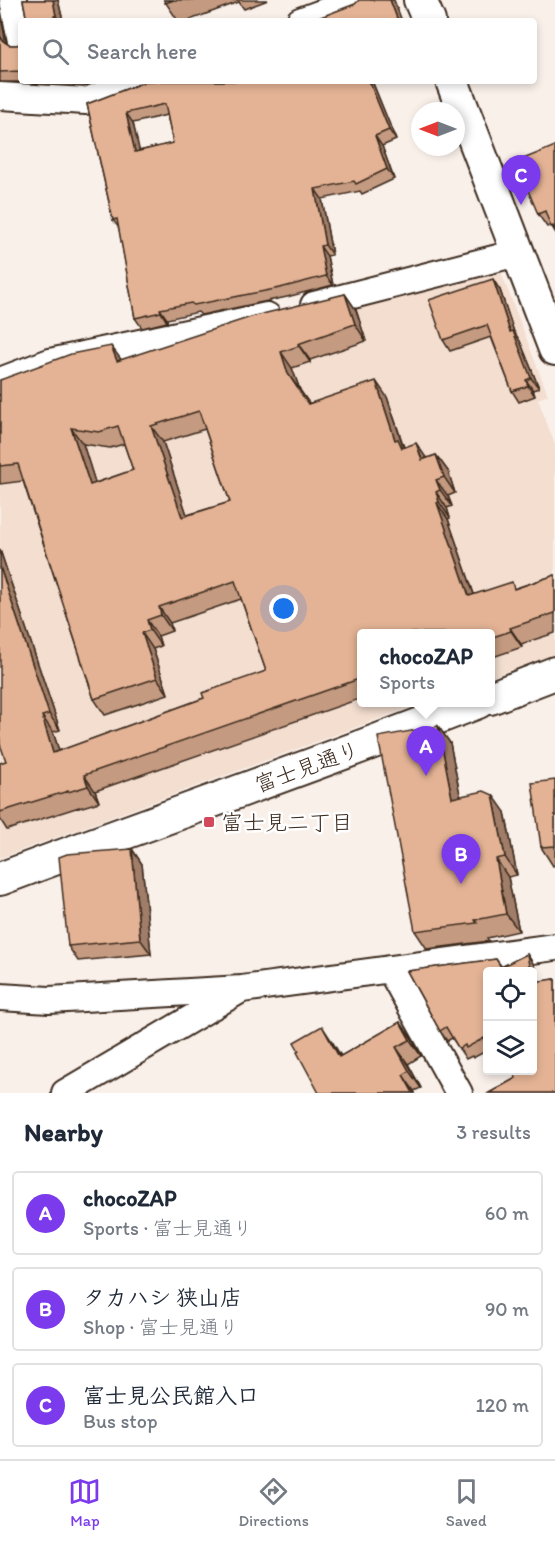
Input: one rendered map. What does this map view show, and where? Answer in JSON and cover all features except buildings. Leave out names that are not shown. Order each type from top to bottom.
[{"type":"street","points":[[13,0],[18,26]]},
{"type":"street","points":[[308,18],[357,0]]},
{"type":"street","points":[[420,0],[428,18]]},
{"type":"street","points":[[0,96],[30,89],[86,101],[129,84]]},
{"type":"street","points":[[453,84],[555,348]]},
{"type":"street","points":[[0,381],[50,362],[290,312],[517,253]]},
{"type":"street","points":[[495,696],[555,673]]},
{"type":"street","name":"富士見通り","points":[[0,879],[122,833],[349,753],[465,707]]},
{"type":"street","points":[[0,997],[49,1000],[242,989],[555,947]]},
{"type":"street","points":[[390,969],[459,1093]]},
{"type":"street","points":[[65,1093],[242,989]]},
{"type":"shaded area","points":[[499,267],[548,395],[538,399],[555,445],[555,654],[495,676],[495,629],[357,629],[357,707],[411,707],[0,858],[0,388]]},
{"type":"place","name":"富士見公民館入口","points":[[521,205]]},
{"type":"place","name":"chocoZAP","points":[[426,776]]},
{"type":"place","name":"富士見二丁目","points":[[209,822]]},
{"type":"place","name":"タカハシ 狭山店","points":[[461,884]]}]
